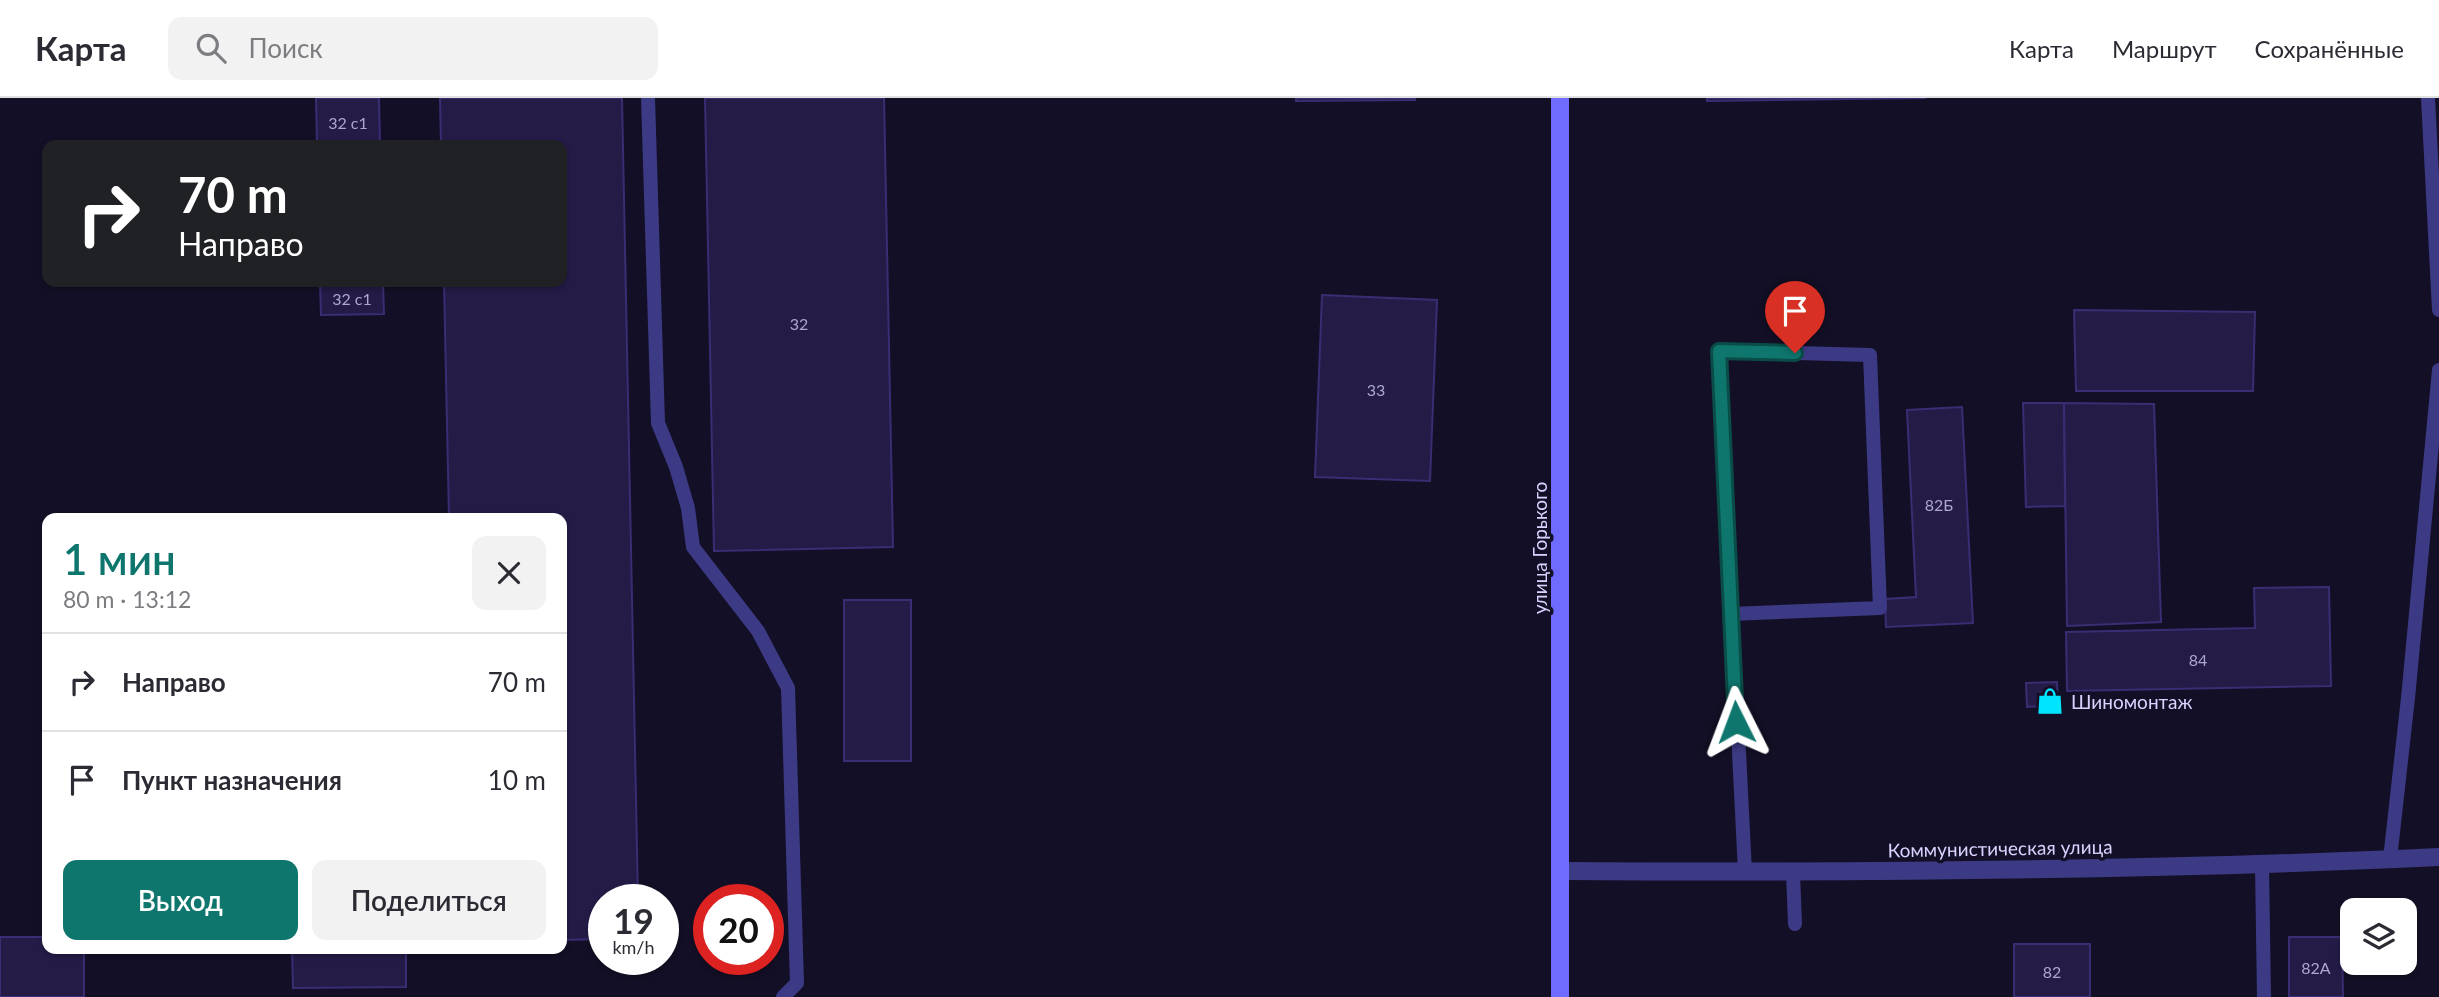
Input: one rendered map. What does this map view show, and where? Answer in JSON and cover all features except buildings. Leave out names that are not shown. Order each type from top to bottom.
[{"type":"main road","name":"улица Горького","points":[[1560,98],[1560,997]]},
{"type":"street","name":"Коммунистическая улица","points":[[1561,871],[1793,873],[2262,865],[2439,857]]},
{"type":"lane","points":[[648,98],[658,423],[688,508],[693,547],[758,631],[788,688],[797,990],[783,997]]},
{"type":"lane","points":[[2428,98],[2439,310]]},
{"type":"lane","points":[[1730,614],[1880,608],[1870,355],[1719,351],[1730,614],[1745,872]]},
{"type":"lane","points":[[2390,859],[2410,684],[2439,370]]},
{"type":"lane","points":[[2262,865],[2264,997]]},
{"type":"lane","points":[[1793,873],[1795,924]]},
{"type":"place","name":"Шиномонтаж","points":[[2050,701]]},
{"type":"route","points":[[1736,722],[1719,351],[1795,353]]}]
